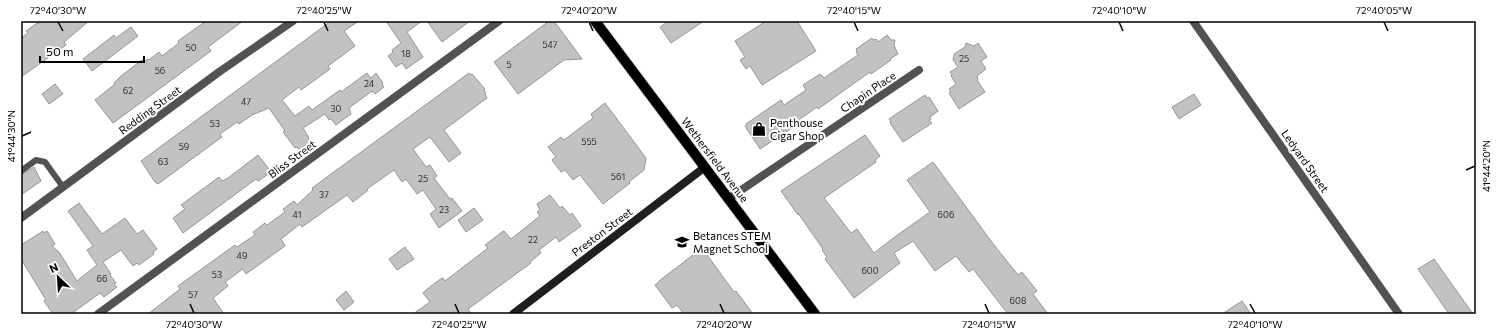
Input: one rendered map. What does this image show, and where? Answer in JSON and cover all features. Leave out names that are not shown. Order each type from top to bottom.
[{"type":"main road","name":"Wethersfield Avenue","points":[[595,21],[815,314]]},
{"type":"street","name":"Redding Street","points":[[21,218],[219,72],[293,21]]},
{"type":"street","name":"Bliss Street","points":[[98,314],[499,21]]},
{"type":"street","name":"Ledyard Street","points":[[1193,21],[1399,314]]},
{"type":"street","name":"Chapin Place","points":[[728,198],[919,70]]},
{"type":"street","name":"Preston Street","points":[[513,314],[705,167]]},
{"type":"lane","points":[[21,171],[36,160],[45,162],[63,187]]},
{"type":"building","points":[[42,21],[89,21],[64,42],[66,45],[21,77],[21,38],[28,33],[26,31]]},
{"type":"building","points":[[206,21],[243,21],[208,47],[211,51],[113,123],[95,100],[115,84],[114,83],[121,76],[142,60],[143,62],[148,59],[149,60],[159,52],[162,56],[179,43],[178,41]]},
{"type":"building","points":[[331,21],[359,21],[344,31],[355,46],[328,66],[330,69],[301,90],[299,87],[282,100],[295,116],[309,106],[312,110],[340,90],[341,92],[367,73],[371,78],[376,73],[384,87],[375,94],[372,91],[349,108],[351,114],[336,125],[331,119],[329,120],[325,114],[303,128],[310,142],[299,150],[297,147],[295,148],[283,132],[285,131],[269,108],[252,115],[239,124],[237,122],[220,134],[222,137],[158,184],[155,182],[141,161]]},
{"type":"building","points":[[386,21],[422,21],[407,32],[423,57],[406,69],[402,63],[396,67],[388,56],[393,52],[392,50],[401,43]]},
{"type":"building","points":[[427,21],[470,21],[442,42]]},
{"type":"building","points":[[549,21],[554,21],[582,59],[564,60],[518,94],[494,62]]},
{"type":"building","points":[[669,21],[704,21],[671,43],[660,27]]},
{"type":"building","points":[[766,21],[797,21],[816,51],[762,85],[750,66],[746,69],[740,60],[745,57],[735,41]]},
{"type":"building","points":[[131,27],[138,36],[92,71],[83,59],[114,35],[116,38]]},
{"type":"building","points":[[887,35],[891,40],[895,40],[894,45],[898,54],[818,109],[817,107],[796,122],[798,124],[760,149],[745,126],[747,125],[746,124],[781,100],[784,105],[806,90],[803,85],[820,74],[824,78],[858,55],[856,49],[872,38],[874,40],[876,39],[878,42]]},
{"type":"building","points":[[966,43],[974,46],[978,43],[987,57],[981,61],[986,69],[977,76],[977,80],[985,92],[959,109],[949,93],[951,92],[949,89],[956,84],[950,72],[958,67],[953,60],[954,54],[965,47]]},
{"type":"building","points":[[469,73],[470,75],[472,74],[485,89],[487,98],[444,130],[461,153],[449,162],[430,137],[413,149],[426,167],[430,165],[437,176],[434,178],[450,199],[452,198],[462,211],[439,228],[430,214],[436,209],[423,190],[417,194],[406,179],[402,182],[394,170],[367,189],[368,190],[353,202],[347,195],[302,227],[300,224],[281,239],[285,246],[246,274],[243,269],[225,282],[228,286],[213,298],[224,314],[148,314],[180,289],[178,286],[235,245],[237,247],[255,235],[253,232],[265,223],[267,225],[285,212],[283,209],[294,201],[297,205],[313,190],[312,188]]},
{"type":"building","points":[[55,84],[63,94],[49,104],[42,94]]},
{"type":"building","points":[[1194,94],[1201,105],[1179,119],[1172,107]]},
{"type":"building","points":[[925,95],[927,98],[929,97],[938,111],[930,117],[931,119],[929,120],[932,123],[903,142],[890,123],[891,122],[889,119]]},
{"type":"building","points":[[605,103],[646,158],[644,170],[603,204],[580,175],[573,180],[565,170],[561,172],[552,160],[556,157],[548,147],[561,137],[564,140],[593,118],[591,114]]},
{"type":"building","points":[[865,135],[880,156],[875,160],[876,162],[824,198],[851,233],[857,229],[874,253],[930,212],[907,180],[933,162],[1018,275],[1022,272],[1037,291],[1033,294],[1048,314],[1008,314],[973,269],[969,272],[956,256],[935,271],[913,241],[894,253],[900,263],[854,298],[825,259],[827,257],[822,250],[823,249],[781,191]]},
{"type":"building","points":[[258,155],[269,169],[266,172],[267,175],[258,181],[256,179],[183,233],[173,218],[185,209],[181,205],[219,177],[222,181],[228,178]]},
{"type":"building","points":[[34,167],[41,181],[21,195],[21,175]]},
{"type":"building","points":[[550,195],[560,208],[562,206],[570,215],[572,213],[581,226],[559,242],[556,237],[539,250],[541,253],[530,262],[531,263],[468,309],[471,314],[413,314],[430,302],[423,293],[426,290],[443,278],[445,281],[488,248],[485,245],[502,232],[504,231],[511,239],[540,216],[537,212],[540,210],[537,204]]},
{"type":"building","points":[[79,203],[102,234],[125,218],[137,234],[143,230],[157,249],[153,252],[154,254],[139,265],[137,263],[133,266],[121,250],[103,262],[117,287],[104,297],[100,293],[71,314],[53,314],[44,301],[46,300],[21,259],[21,245],[43,231],[44,233],[47,231],[55,244],[52,246],[59,252],[77,281],[97,265],[87,250],[93,246],[68,211]]},
{"type":"building","points":[[474,208],[483,220],[466,232],[458,220]]},
{"type":"building","points":[[405,247],[414,259],[397,270],[389,259]]},
{"type":"building","points":[[702,248],[734,292],[736,291],[753,314],[684,314],[677,305],[672,308],[655,285]]},
{"type":"building","points":[[1434,259],[1473,314],[1449,314],[1418,269]]},
{"type":"building","points":[[346,291],[354,302],[344,310],[336,300]]},
{"type":"building","points":[[1242,301],[1251,314],[1222,314]]},
{"type":"place","name":"Penthouse Cigar Shop","points":[[759,129]]},
{"type":"place","name":"Betances STEM Magnet School","points":[[682,242]]}]
